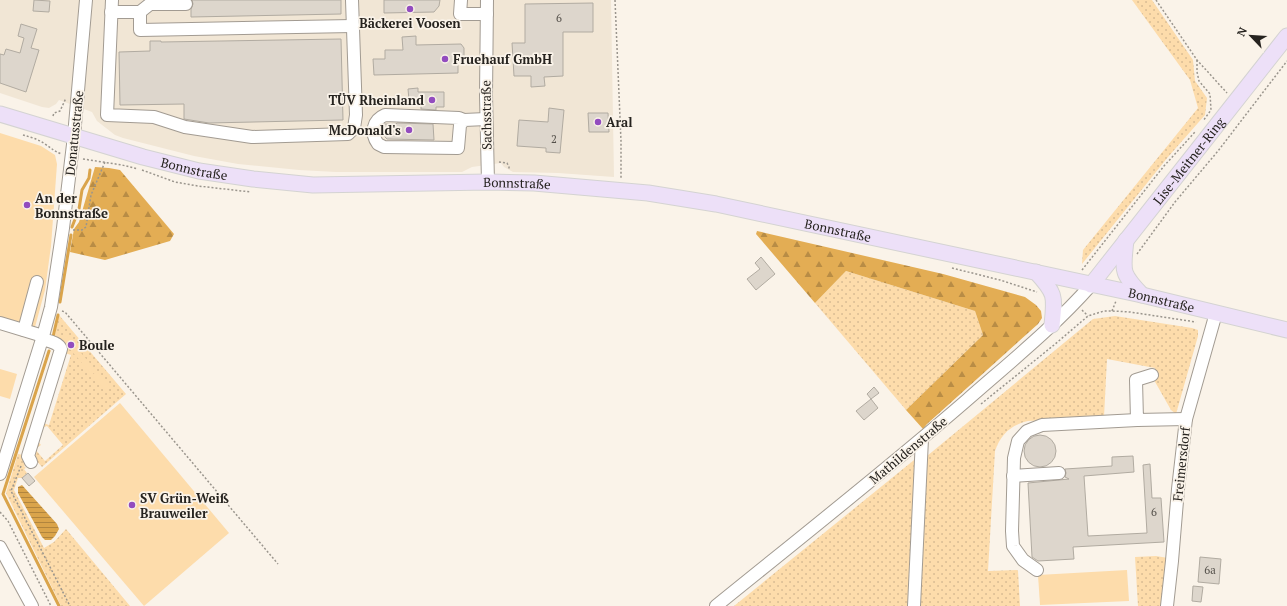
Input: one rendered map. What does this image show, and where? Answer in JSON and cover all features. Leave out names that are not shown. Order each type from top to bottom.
[{"type":"main road","name":"Lise-Meitner-Ring","points":[[1091,285],[1287,36]]},
{"type":"main road","name":"Bonnstraße","points":[[0,114],[143,157],[199,171],[253,179],[313,185],[488,182],[534,183],[648,193],[724,206],[1036,272],[1142,295],[1214,318],[1287,330]]},
{"type":"main road","points":[[1126,240],[1124,273],[1142,295]]},
{"type":"main road","points":[[1036,272],[1049,286],[1053,297],[1054,304],[1052,325]]},
{"type":"street","name":"Donatusstraße","points":[[0,474],[42,338],[50,307],[63,228],[74,136],[86,0]]},
{"type":"street","points":[[140,12],[111,6],[108,115],[154,117],[185,127],[252,137],[348,134],[354,128],[356,115],[352,0]]},
{"type":"street","points":[[461,0],[460,14],[487,14]]},
{"type":"street","name":"Sachsstraße","points":[[487,0],[485,66],[488,182]]},
{"type":"street","points":[[140,12],[150,4],[186,4]]},
{"type":"street","points":[[140,12],[140,30],[353,26]]},
{"type":"street","points":[[464,120],[460,125],[458,148],[384,147],[378,144],[374,137],[376,122],[385,115],[459,118],[464,120],[486,119]]},
{"type":"street","points":[[24,330],[37,282]]},
{"type":"street","name":"Mathildenstraße","points":[[716,606],[922,439],[1052,325],[1091,285]]},
{"type":"street","name":"Freimersdorf","points":[[1167,606],[1186,419],[1214,318]]},
{"type":"street","points":[[0,323],[24,330],[60,346],[60,351],[30,459]]},
{"type":"street","points":[[1137,420],[1136,380],[1152,375]]},
{"type":"street","points":[[1037,570],[1023,560],[1013,546],[1014,458],[1018,441],[1027,431],[1042,425],[1186,419]]},
{"type":"street","points":[[914,606],[922,439]]},
{"type":"street","points":[[1013,476],[1059,473]]},
{"type":"street","points":[[0,548],[32,606]]},
{"type":"path","points":[[615,0],[621,141],[621,190]]},
{"type":"path","points":[[1156,0],[1197,60],[1235,101]]},
{"type":"path","points":[[1197,60],[1199,81],[1210,94],[1211,110],[1202,122]]},
{"type":"path","points":[[1124,273],[1175,202],[1218,151],[1287,61]]},
{"type":"path","points":[[48,128],[54,113],[60,110],[66,97]]},
{"type":"path","points":[[1094,255],[1164,166],[1198,129]]},
{"type":"path","points":[[21,134],[43,143],[56,152],[71,156]]},
{"type":"path","points":[[78,231],[86,227],[91,195],[105,162]]},
{"type":"path","points":[[948,267],[1022,287],[1037,292],[1045,299],[1053,297]]},
{"type":"path","points":[[50,307],[65,312],[278,564]]},
{"type":"path","points":[[1088,316],[1104,311],[1214,318]]},
{"type":"path","points":[[30,459],[23,462],[11,491],[70,606]]},
{"type":"path","points":[[0,512],[8,521],[51,606]]},
{"type":"shaded area","points":[[0,0],[611,0],[614,177],[558,173],[513,172],[504,167],[501,163],[472,167],[462,172],[336,172],[299,170],[238,164],[194,156],[123,138],[115,135],[97,121],[92,112],[59,100],[56,104],[49,108],[42,107],[0,93]]},
{"type":"shaded area","points":[[1132,0],[1152,0],[1193,60],[1195,81],[1207,98],[1205,115],[1168,157],[1082,264],[1083,250],[1198,108],[1190,80]]},
{"type":"shaded area","name":"An der Bonnstraße","points":[[0,133],[41,146],[55,155],[57,164],[51,246],[45,290],[35,327],[0,317]]},
{"type":"shaded area","points":[[846,271],[975,311],[983,335],[906,410],[815,303]]},
{"type":"shaded area","points":[[59,315],[126,394],[42,467],[33,457],[37,440],[41,445],[35,449],[45,461],[63,445],[47,426],[42,428],[43,423],[49,425],[71,355],[65,353],[54,340]]},
{"type":"shaded area","points":[[1115,316],[1198,330],[1198,336],[1176,414],[1171,410],[1154,380],[1155,368],[1107,359],[1104,417],[1028,421],[1007,431],[997,445],[995,451],[988,571],[1018,571],[1020,606],[918,606],[927,456],[1093,319]]},
{"type":"shaded area","name":"Boule","points":[[66,335],[80,351],[75,355],[62,339]]},
{"type":"shaded area","name":"Boule","points":[[81,353],[95,369],[90,373],[77,357]]},
{"type":"shaded area","points":[[0,369],[17,374],[10,399],[0,396]]},
{"type":"shaded area","name":"Boule","points":[[97,371],[110,387],[106,391],[92,375]]},
{"type":"shaded area","name":"SV Grün-Weiß Brauweiler","points":[[120,403],[229,533],[144,606],[34,477]]},
{"type":"shaded area","points":[[18,454],[23,455],[22,458],[26,464],[24,466],[26,468],[24,469],[27,473],[22,478],[18,478],[14,490],[44,548],[54,542],[66,529],[130,606],[61,606],[6,493]]},
{"type":"shaded area","points":[[919,456],[910,606],[734,606]]},
{"type":"shaded area","points":[[22,485],[57,524],[59,529],[51,540],[45,540],[42,537],[18,493],[18,487]]},
{"type":"shaded area","points":[[1156,556],[1168,558],[1161,606],[1138,606],[1135,557]]},
{"type":"shaded area","points":[[1127,570],[1129,601],[1040,605],[1038,575]]},
{"type":"green space","points":[[95,167],[120,170],[174,234],[170,241],[105,260],[70,252],[74,229],[79,222]]},
{"type":"green space","points":[[757,231],[943,274],[1025,297],[1036,305],[1041,311],[1042,318],[1038,324],[923,429],[906,410],[983,335],[975,311],[846,271],[815,303],[756,234]]},
{"type":"building","points":[[34,0],[50,1],[49,12],[33,11]]},
{"type":"building","points":[[192,0],[341,0],[341,14],[191,17],[191,9],[193,4]]},
{"type":"building","name":"Bäckerei Voosen","points":[[384,0],[440,0],[439,6],[434,12],[384,13]]},
{"type":"building","points":[[593,3],[593,32],[563,32],[563,76],[544,77],[545,86],[531,87],[531,76],[514,76],[512,43],[525,43],[525,4]]},
{"type":"building","points":[[21,24],[37,29],[31,48],[39,50],[26,92],[0,83],[0,54],[4,55],[6,49],[20,53],[24,38],[18,36]]},
{"type":"building","points":[[416,36],[416,45],[461,44],[464,48],[464,56],[458,65],[458,73],[374,75],[373,59],[385,59],[385,50],[403,50],[402,37]]},
{"type":"building","points":[[341,39],[343,120],[209,123],[184,119],[184,104],[120,105],[119,52],[150,51],[150,41]]},
{"type":"building","name":"TÜV Rheinland","points":[[418,88],[418,92],[444,92],[444,107],[436,107],[436,110],[421,109],[421,100],[409,100],[408,89]]},
{"type":"building","points":[[549,108],[564,110],[560,153],[546,152],[546,148],[517,146],[519,120],[548,122]]},
{"type":"building","name":"Aral","points":[[588,113],[608,113],[609,132],[589,132]]},
{"type":"building","name":"McDonald's","points":[[384,124],[433,124],[434,140],[387,139],[384,136]]},
{"type":"building","points":[[761,257],[775,274],[756,290],[747,279],[760,269],[755,263]]},
{"type":"building","points":[[874,387],[879,393],[871,399],[867,394]]},
{"type":"building","points":[[871,399],[878,408],[864,420],[856,411]]},
{"type":"building","points":[[1040,435],[1046,436],[1053,442],[1056,451],[1055,457],[1049,464],[1040,467],[1034,466],[1027,460],[1024,451],[1025,445],[1031,438]]},
{"type":"building","points":[[1133,456],[1134,472],[1084,476],[1088,536],[1147,533],[1143,465],[1150,464],[1152,498],[1161,498],[1164,542],[1073,547],[1074,559],[1038,561],[1032,557],[1028,483],[1069,479],[1065,477],[1065,469],[1112,466],[1112,457]]},
{"type":"building","points":[[28,473],[35,481],[29,486],[22,478]]},
{"type":"building","points":[[1200,557],[1221,559],[1219,584],[1198,582]]},
{"type":"building","points":[[1193,586],[1203,587],[1201,602],[1192,601]]},
{"type":"waterway","points":[[72,227],[79,209],[82,190],[89,178],[90,170]]},
{"type":"waterway","points":[[60,302],[71,235]]},
{"type":"waterway","points":[[53,337],[58,315]]},
{"type":"waterway","points":[[49,351],[3,494],[59,606]]},
{"type":"place","name":"Bäckerei Voosen","points":[[410,9]]},
{"type":"place","name":"Fruehauf GmbH","points":[[445,59]]},
{"type":"place","name":"TÜV Rheinland","points":[[432,100]]},
{"type":"place","name":"Aral","points":[[598,122]]},
{"type":"place","name":"McDonald's","points":[[409,130]]},
{"type":"place","name":"An der Bonnstraße","points":[[27,205]]},
{"type":"place","name":"Boule","points":[[71,345]]},
{"type":"place","name":"SV Grün-Weiß Brauweiler","points":[[132,505]]}]
